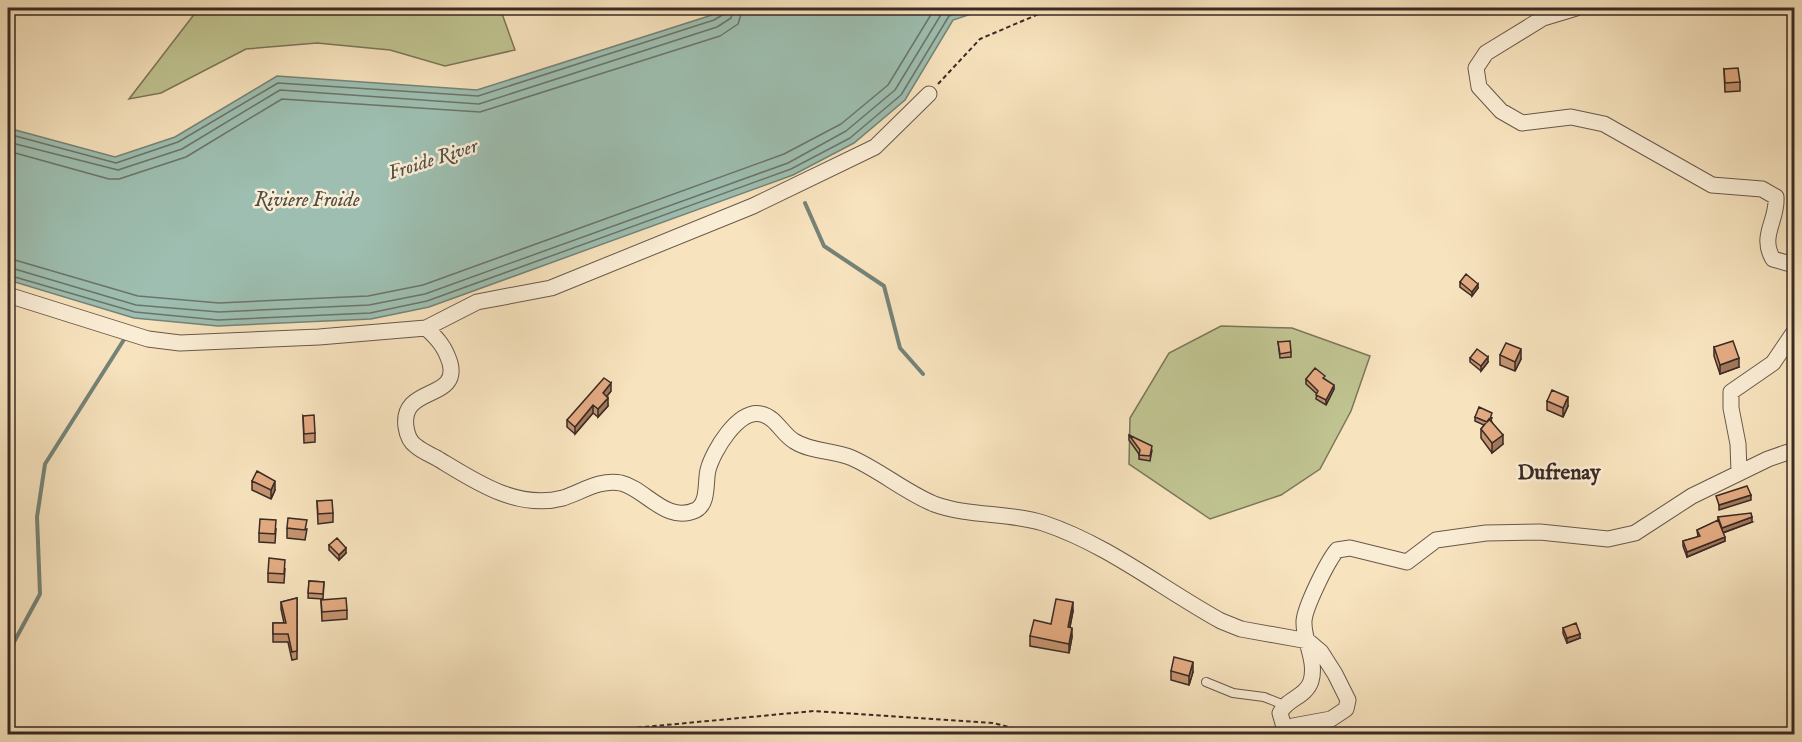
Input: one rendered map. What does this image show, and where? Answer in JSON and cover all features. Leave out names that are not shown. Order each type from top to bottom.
[{"type":"street","points":[[1576,8],[1543,18],[1486,53],[1476,68],[1479,87],[1501,111],[1522,123],[1571,117],[1604,124],[1712,185],[1762,189],[1776,197],[1776,208],[1768,229],[1768,246],[1773,259],[1794,265]]},
{"type":"street","points":[[8,295],[148,339],[180,343],[319,337],[426,328],[477,302],[551,288],[753,207],[875,147],[929,94]]},
{"type":"street","points":[[426,328],[442,342],[452,370],[450,381],[443,387],[411,404],[406,420],[408,435],[417,447],[472,480],[525,500],[548,500],[603,483],[621,483],[641,493],[659,507],[687,512],[698,509],[703,504],[709,467],[729,430],[743,417],[763,414],[772,418],[794,441],[851,458],[935,504],[1042,523],[1094,543],[1221,621],[1241,629],[1308,640],[1321,652],[1348,700],[1346,709],[1331,719],[1293,726],[1287,735]]},
{"type":"street","points":[[1739,472],[1731,392],[1773,363],[1794,332]]},
{"type":"street","points":[[1287,735],[1280,713],[1284,705],[1302,694],[1310,683],[1312,667],[1304,623],[1307,608],[1332,556],[1342,548],[1407,562],[1437,540],[1486,533],[1511,531],[1618,538],[1647,527],[1692,496],[1739,472],[1794,450]]},
{"type":"lane","points":[[1206,682],[1233,693],[1264,697],[1284,705]]},
{"type":"path","points":[[929,94],[980,39],[1053,8]]},
{"type":"path","points":[[570,735],[814,711],[993,723],[1038,735]]},
{"type":"green space","points":[[199,8],[500,8],[515,50],[445,66],[390,50],[317,43],[246,49],[161,93],[129,99]]},
{"type":"green space","points":[[1221,326],[1292,328],[1370,356],[1351,411],[1320,469],[1281,495],[1210,519],[1129,464],[1130,418],[1169,353]]},
{"type":"water","name":"Riviere Froide","points":[[724,8],[989,8],[953,20],[905,100],[854,143],[793,175],[429,307],[371,319],[218,326],[134,318],[8,280],[8,128],[115,157],[175,137],[277,76],[477,90],[712,15]]},
{"type":"building","points":[[1738,68],[1740,82],[1725,83],[1724,69]]},
{"type":"building","points":[[1466,274],[1478,284],[1472,292],[1460,282]]},
{"type":"building","points":[[1290,341],[1291,352],[1280,354],[1278,342]]},
{"type":"building","points":[[1733,341],[1739,358],[1720,365],[1714,347]]},
{"type":"building","points":[[1506,343],[1521,349],[1515,362],[1500,355]]},
{"type":"building","points":[[1477,349],[1488,357],[1481,366],[1470,358]]},
{"type":"building","points":[[1315,368],[1325,376],[1323,378],[1334,385],[1326,400],[1316,395],[1318,391],[1306,379]]},
{"type":"building","points":[[604,378],[611,383],[603,393],[608,398],[598,409],[593,405],[575,427],[567,420]]},
{"type":"building","points":[[1552,390],[1568,397],[1563,408],[1547,401]]},
{"type":"building","points":[[1479,407],[1492,413],[1487,422],[1475,417]]},
{"type":"building","points":[[314,415],[315,433],[304,434],[303,416]]},
{"type":"building","points":[[1489,419],[1503,435],[1492,443],[1481,429]]},
{"type":"building","points":[[1129,435],[1152,446],[1150,456],[1139,455],[1140,450]]},
{"type":"building","points":[[257,471],[275,481],[271,490],[252,481]]},
{"type":"building","points":[[1747,486],[1751,495],[1719,505],[1716,496]]},
{"type":"building","points":[[332,500],[333,513],[318,514],[317,501]]},
{"type":"building","points":[[1751,513],[1752,517],[1722,528],[1718,517]]},
{"type":"building","points":[[288,518],[307,520],[305,530],[287,528]]},
{"type":"building","points":[[260,519],[276,520],[275,534],[259,533]]},
{"type":"building","points":[[1718,520],[1725,537],[1687,552],[1683,541],[1700,536],[1697,530]]},
{"type":"building","points":[[337,538],[346,548],[339,555],[329,545]]},
{"type":"building","points":[[269,558],[285,560],[284,574],[268,573]]},
{"type":"building","points":[[309,581],[324,582],[323,594],[308,593]]},
{"type":"building","points":[[297,598],[297,651],[292,652],[288,634],[273,634],[273,623],[286,623],[281,602]]},
{"type":"building","points":[[346,598],[347,610],[322,612],[321,600]]},
{"type":"building","points":[[1056,599],[1073,602],[1068,627],[1072,628],[1069,644],[1030,636],[1034,620],[1051,624]]},
{"type":"building","points":[[1576,623],[1580,634],[1567,638],[1563,628]]},
{"type":"building","points":[[1174,657],[1193,662],[1189,676],[1171,671]]},
{"type":"waterway","points":[[805,203],[824,246],[884,286],[900,348],[923,374]]},
{"type":"waterway","points":[[8,653],[40,594],[37,517],[45,464],[125,338]]},
{"type":"district","name":"Dufrenay","points":[[1559,473]]},
{"type":"water label","name":"Froide River","points":[[433,160]]}]
